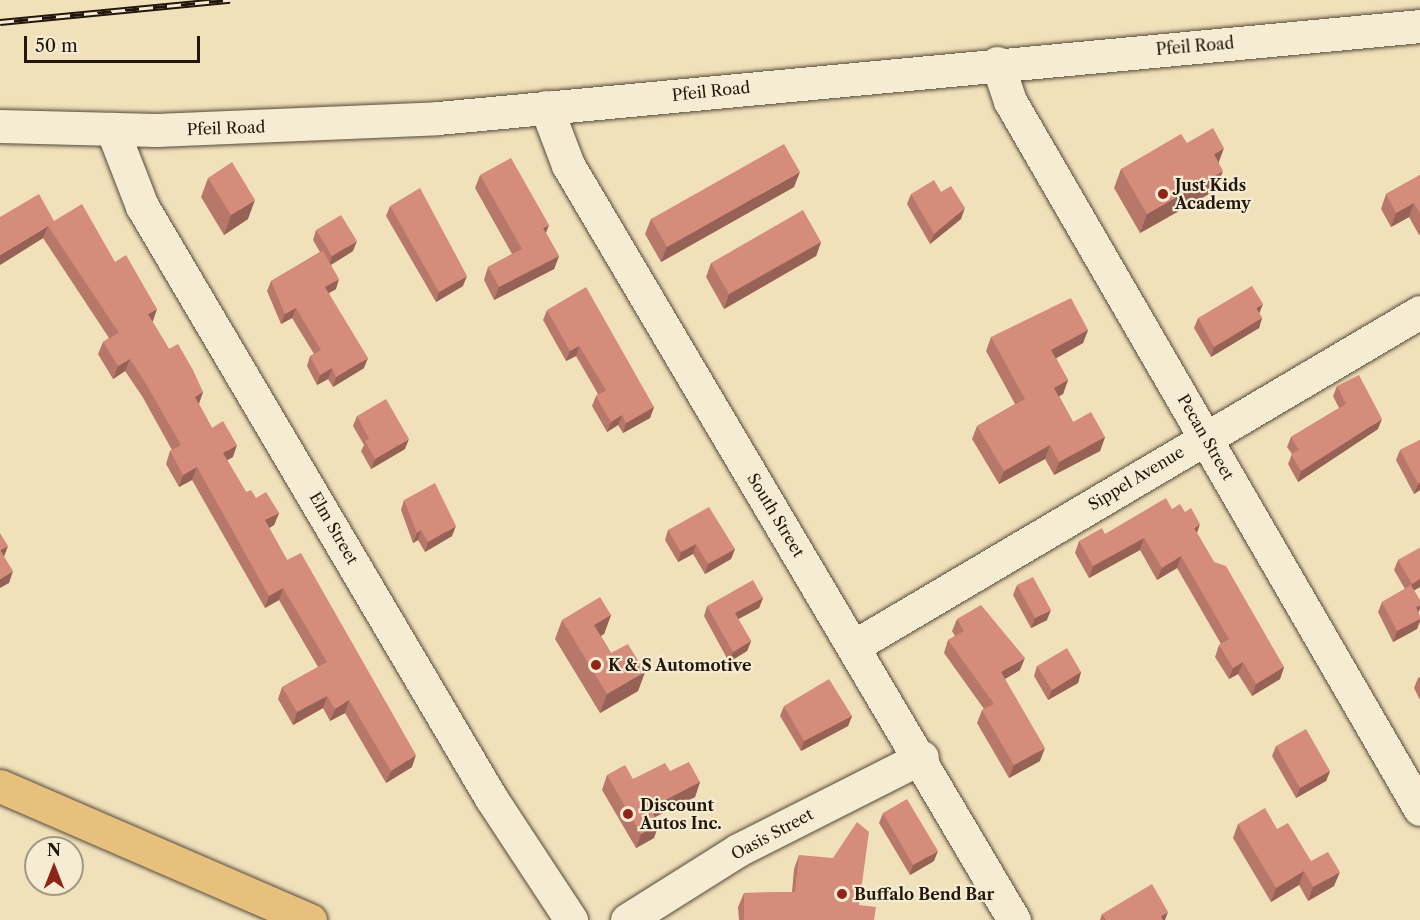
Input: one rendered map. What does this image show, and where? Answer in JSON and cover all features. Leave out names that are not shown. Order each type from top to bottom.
[{"type":"main road","points":[[0,786],[310,920]]},
{"type":"street","points":[[1407,27],[1420,53]]},
{"type":"street","name":"Pfeil Road","points":[[0,126],[112,129],[378,121],[1407,27]]},
{"type":"street","name":"Pecan Street","points":[[997,63],[1010,101],[1420,809]]},
{"type":"street","name":"South Street","points":[[546,106],[568,165],[922,757],[1014,920]]},
{"type":"street","name":"Elm Street","points":[[112,129],[142,206],[491,798],[571,920]]},
{"type":"street","name":"Sippel Avenue","points":[[854,646],[1206,436],[1420,312]]},
{"type":"street","name":"Oasis Street","points":[[627,920],[738,850],[922,757]]},
{"type":"building","name":"Just Kids Academy","points":[[1213,128],[1224,148],[1214,154],[1223,171],[1147,214],[1121,169],[1181,134],[1187,143]]},
{"type":"building","points":[[784,144],[800,172],[667,247],[651,219]]},
{"type":"building","points":[[511,158],[549,225],[543,228],[559,256],[499,287],[488,267],[522,249],[480,175]]},
{"type":"building","points":[[232,162],[255,200],[231,215],[208,178]]},
{"type":"building","points":[[1420,175],[1420,213],[1414,203],[1396,213],[1386,194]]},
{"type":"building","points":[[934,180],[941,192],[951,186],[965,208],[934,234],[911,194]]},
{"type":"building","points":[[420,188],[467,276],[439,292],[390,206]]},
{"type":"building","points":[[39,194],[54,221],[82,204],[115,262],[126,255],[157,309],[148,314],[169,349],[178,344],[193,370],[203,392],[195,397],[212,428],[223,421],[237,445],[223,453],[246,492],[251,490],[256,498],[266,492],[279,513],[265,520],[287,560],[301,553],[416,755],[391,771],[349,700],[335,709],[327,696],[297,712],[282,687],[327,662],[283,588],[269,596],[197,467],[183,475],[170,451],[181,445],[146,384],[130,359],[118,366],[103,342],[119,333],[48,226],[0,255],[0,217]]},
{"type":"building","points":[[803,210],[821,242],[729,294],[711,263]]},
{"type":"building","points":[[341,215],[357,241],[332,256],[316,230]]},
{"type":"building","points":[[323,251],[339,279],[325,287],[368,358],[336,377],[332,368],[320,375],[310,356],[321,350],[296,308],[285,314],[271,281]]},
{"type":"building","points":[[1252,286],[1263,304],[1256,308],[1262,318],[1214,347],[1198,318]]},
{"type":"building","points":[[586,287],[654,407],[626,423],[622,415],[611,422],[596,396],[606,390],[579,346],[570,351],[547,310]]},
{"type":"building","points":[[1071,298],[1088,330],[1051,350],[1068,380],[1054,388],[1073,422],[1091,412],[1105,437],[1059,462],[1050,445],[1004,471],[977,426],[1025,399],[991,337]]},
{"type":"building","points":[[1359,375],[1382,419],[1301,471],[1291,454],[1299,450],[1291,437],[1346,404],[1337,386]]},
{"type":"building","points":[[386,399],[409,439],[375,459],[365,441],[369,439],[357,416]]},
{"type":"building","points":[[1420,440],[1420,482],[1418,484],[1400,450]]},
{"type":"building","points":[[435,483],[456,526],[428,542],[421,530],[417,533],[404,500]]},
{"type":"building","points":[[1166,498],[1172,509],[1180,504],[1185,512],[1191,508],[1200,524],[1194,528],[1214,562],[1226,566],[1284,667],[1256,684],[1243,662],[1233,668],[1219,645],[1229,639],[1181,556],[1162,568],[1144,538],[1093,566],[1079,541],[1102,528],[1105,534]]},
{"type":"building","points":[[709,507],[735,549],[708,564],[696,544],[681,552],[668,530]]},
{"type":"building","points":[[0,533],[8,546],[0,550]]},
{"type":"building","points":[[1419,548],[1420,579],[1412,584],[1398,560]]},
{"type":"building","points":[[0,550],[13,571],[0,579]]},
{"type":"building","points":[[1033,577],[1051,610],[1035,618],[1017,585]]},
{"type":"building","points":[[753,580],[763,598],[735,613],[751,641],[733,652],[707,606]]},
{"type":"building","points":[[1411,585],[1420,600],[1420,605],[1416,607],[1420,619],[1397,631],[1382,602]]},
{"type":"building","points":[[600,597],[611,615],[594,625],[611,653],[628,644],[645,672],[607,694],[562,620]]},
{"type":"building","points":[[981,605],[1025,658],[1001,672],[1045,748],[1014,765],[982,710],[994,704],[948,640],[964,631],[957,619]]},
{"type":"building","points":[[1067,648],[1081,672],[1052,690],[1037,666]]},
{"type":"building","points":[[829,679],[852,716],[804,741],[784,706]]},
{"type":"building","points":[[1306,729],[1330,771],[1300,788],[1276,746]]},
{"type":"building","points":[[689,762],[700,782],[650,808],[659,824],[641,834],[607,775],[625,765],[633,779],[665,763],[670,771]]},
{"type":"building","points":[[907,799],[938,851],[913,865],[883,813]]},
{"type":"building","points":[[1265,808],[1277,829],[1288,823],[1311,861],[1328,852],[1340,872],[1313,887],[1304,871],[1276,888],[1238,824]]},
{"type":"building","points":[[857,822],[869,832],[859,905],[876,907],[874,920],[744,920],[744,893],[795,892],[799,855],[833,858]]},
{"type":"building","points":[[1152,884],[1168,912],[1161,916],[1163,920],[1106,920],[1102,914]]},
{"type":"railway","points":[[0,22],[230,0]]},
{"type":"place","name":"Just Kids Academy","points":[[1163,194]]},
{"type":"place","name":"K & S Automotive","points":[[596,665]]},
{"type":"place","name":"Discount Autos Inc.","points":[[628,814]]},
{"type":"place","name":"Buffalo Bend Bar","points":[[842,894]]}]
